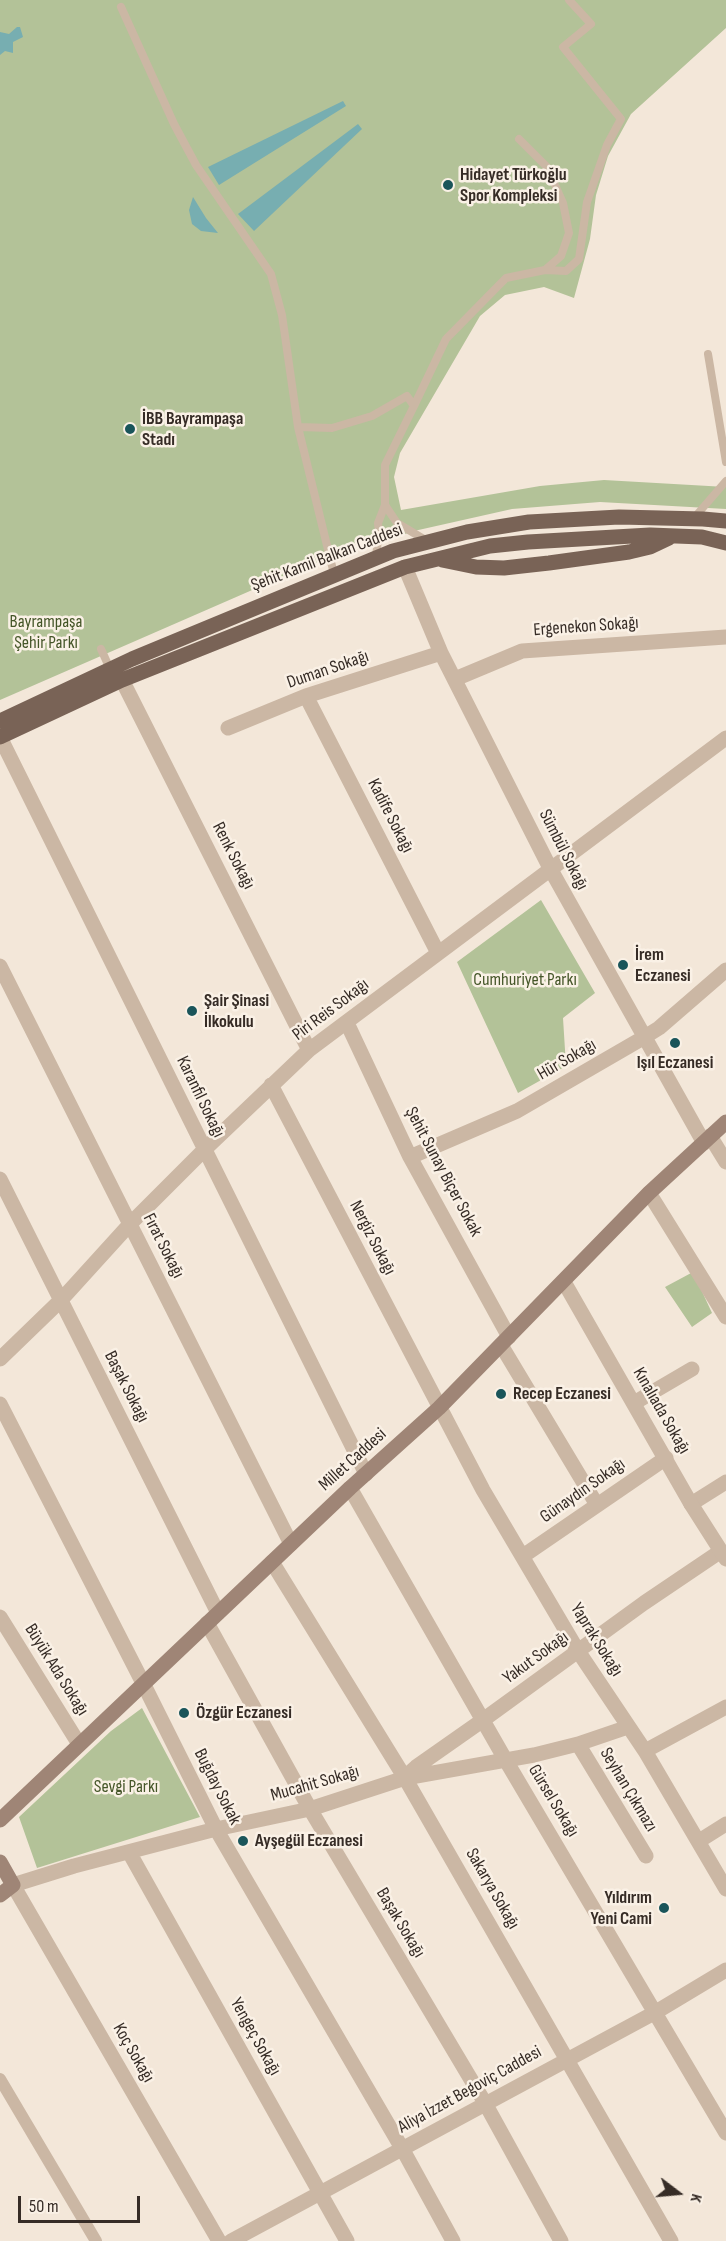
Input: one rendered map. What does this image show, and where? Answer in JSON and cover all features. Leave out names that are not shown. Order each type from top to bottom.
[{"type":"main road","name":"Şehit Kamil Balkan Caddesi","points":[[0,721],[110,669],[376,556],[467,532],[519,524],[619,517],[694,518],[726,521]]},
{"type":"main road","points":[[549,563],[584,550],[587,537],[577,519]]},
{"type":"main road","points":[[436,559],[476,567],[549,563],[629,552],[650,547],[674,536]]},
{"type":"main road","name":"Şehit Kamil Balkan Caddesi","points":[[0,737],[122,680],[405,567],[490,546],[587,537],[702,537],[726,543]]},
{"type":"main road","name":"Millet Caddesi","points":[[0,1820],[350,1488],[439,1408],[650,1193],[726,1122]]},
{"type":"main road","points":[[0,1865],[14,1886],[0,1895]]},
{"type":"street","name":"Sümbül Sokağı","points":[[405,567],[441,653],[551,870],[643,1038],[707,1139],[726,1162]]},
{"type":"street","name":"Ergenekon Sokağı","points":[[455,679],[522,651],[726,637]]},
{"type":"street","name":"Duman Sokağı","points":[[228,728],[306,696],[441,653]]},
{"type":"street","name":"Renk Sokağı","points":[[122,680],[309,1050]]},
{"type":"street","name":"Kadife Sokağı","points":[[306,696],[438,953]]},
{"type":"street","name":"Karanfil Sokağı","points":[[0,737],[366,1474]]},
{"type":"street","name":"Piri Reis Sokağı","points":[[0,1359],[61,1300],[130,1224],[204,1150],[309,1050],[726,738]]},
{"type":"street","name":"Fırat Sokağı","points":[[0,966],[291,1544]]},
{"type":"street","name":"Hür Sokağı","points":[[410,1157],[517,1111],[643,1038],[659,1028],[726,970]]},
{"type":"street","name":"Şehit Sunay Biçer Sokak","points":[[347,1023],[410,1157],[505,1341],[597,1505]]},
{"type":"street","name":"Nergiz Sokağı","points":[[271,1085],[439,1408]]},
{"type":"street","name":"Başak Sokağı","points":[[0,1179],[61,1300],[212,1618],[310,1809],[485,2103],[561,2241]]},
{"type":"street","points":[[650,1193],[726,1317]]},
{"type":"street","name":"Kınalıada Sokağı","points":[[564,1282],[691,1504],[723,1555]]},
{"type":"street","points":[[633,1403],[692,1369]]},
{"type":"street","name":"Buğday Sokak","points":[[0,1404],[144,1683],[216,1829],[403,2150],[453,2241]]},
{"type":"street","name":"Yaprak Sokağı","points":[[439,1408],[483,1490],[578,1651],[645,1751],[726,1889]]},
{"type":"street","name":"Günaydın Sokağı","points":[[523,1556],[666,1458]]},
{"type":"street","points":[[691,1504],[726,1482]]},
{"type":"street","name":"Gürsel Sokağı","points":[[350,1488],[505,1759],[726,2133]]},
{"type":"street","name":"Yakut Sokağı","points":[[405,1778],[416,1767],[644,1603],[723,1555]]},
{"type":"street","name":"Sakarya Sokağı","points":[[272,1562],[405,1778],[671,2241]]},
{"type":"street","name":"Büyük Ada Sokağı","points":[[0,1617],[79,1743]]},
{"type":"street","points":[[645,1751],[726,1707]]},
{"type":"street","name":"Mucahit Sokağı","points":[[14,1886],[74,1866],[216,1829],[310,1809],[405,1778],[534,1755],[578,1744],[628,1727]]},
{"type":"street","name":"Seyhan Çıkmazı","points":[[578,1744],[646,1856]]},
{"type":"street","points":[[699,1841],[726,1824]]},
{"type":"street","name":"Yengeç Sokağı","points":[[129,1852],[347,2241]]},
{"type":"street","name":"Koç Sokağı","points":[[14,1886],[219,2241]]},
{"type":"street","name":"Aliya İzzet Begoviç Caddesi","points":[[231,2241],[656,2012],[726,1970]]},
{"type":"street","points":[[0,2079],[96,2241]]},
{"type":"lane","points":[[376,556],[378,523],[385,505],[385,465],[446,339],[506,278],[545,270],[566,271],[579,259],[587,202],[607,145],[621,119],[563,47],[591,24],[569,0]]},
{"type":"lane","points":[[121,7],[174,124],[196,165],[271,274],[282,315],[298,427],[334,574]]},
{"type":"lane","points":[[519,139],[547,167],[563,202],[568,233],[561,256],[545,270]]},
{"type":"lane","points":[[708,354],[726,462]]},
{"type":"lane","points":[[298,427],[332,428],[372,416],[407,396],[414,406]]},
{"type":"lane","points":[[694,518],[726,481]]},
{"type":"lane","points":[[385,505],[397,523],[428,542]]},
{"type":"lane","points":[[101,649],[110,669]]},
{"type":"green space","name":"Bayrampaşa Şehir Parkı","points":[[0,0],[726,0],[726,28],[631,114],[608,156],[596,195],[590,239],[574,298],[544,287],[505,295],[480,316],[400,453],[394,477],[401,510],[540,486],[604,480],[726,487],[726,509],[600,502],[512,509],[414,531],[305,567],[0,700]]},
{"type":"green space","name":"Cumhuriyet Parkı","points":[[541,900],[595,993],[563,1018],[566,1066],[518,1093],[457,962]]},
{"type":"green space","points":[[693,1272],[712,1313],[692,1327],[665,1287]]},
{"type":"green space","name":"Sevgi Parkı","points":[[142,1708],[200,1817],[37,1868],[19,1817],[111,1731]]},
{"type":"water","points":[[20,27],[23,37],[13,42],[13,53],[5,51],[0,55],[0,32],[9,34]]},
{"type":"water","points":[[343,101],[346,106],[219,185],[208,167]]},
{"type":"water","points":[[358,124],[362,129],[254,231],[238,214]]},
{"type":"water","points":[[193,197],[218,233],[201,231],[192,224],[189,210]]},
{"type":"place","name":"Hidayet Türkoğlu Spor Kompleksi","points":[[448,185]]},
{"type":"place","name":"İBB Bayrampaşa Stadı","points":[[130,429]]},
{"type":"place","name":"İrem Eczanesi","points":[[623,965]]},
{"type":"place","name":"Şair Şinasi İlkokulu","points":[[192,1011]]},
{"type":"place","name":"Işıl Eczanesi","points":[[675,1043]]},
{"type":"place","name":"Recep Eczanesi","points":[[501,1394]]},
{"type":"place","name":"Özgür Eczanesi","points":[[184,1713]]},
{"type":"place","name":"Ayşegül Eczanesi","points":[[243,1841]]},
{"type":"place","name":"Yıldırım Yeni Cami","points":[[664,1908]]}]
